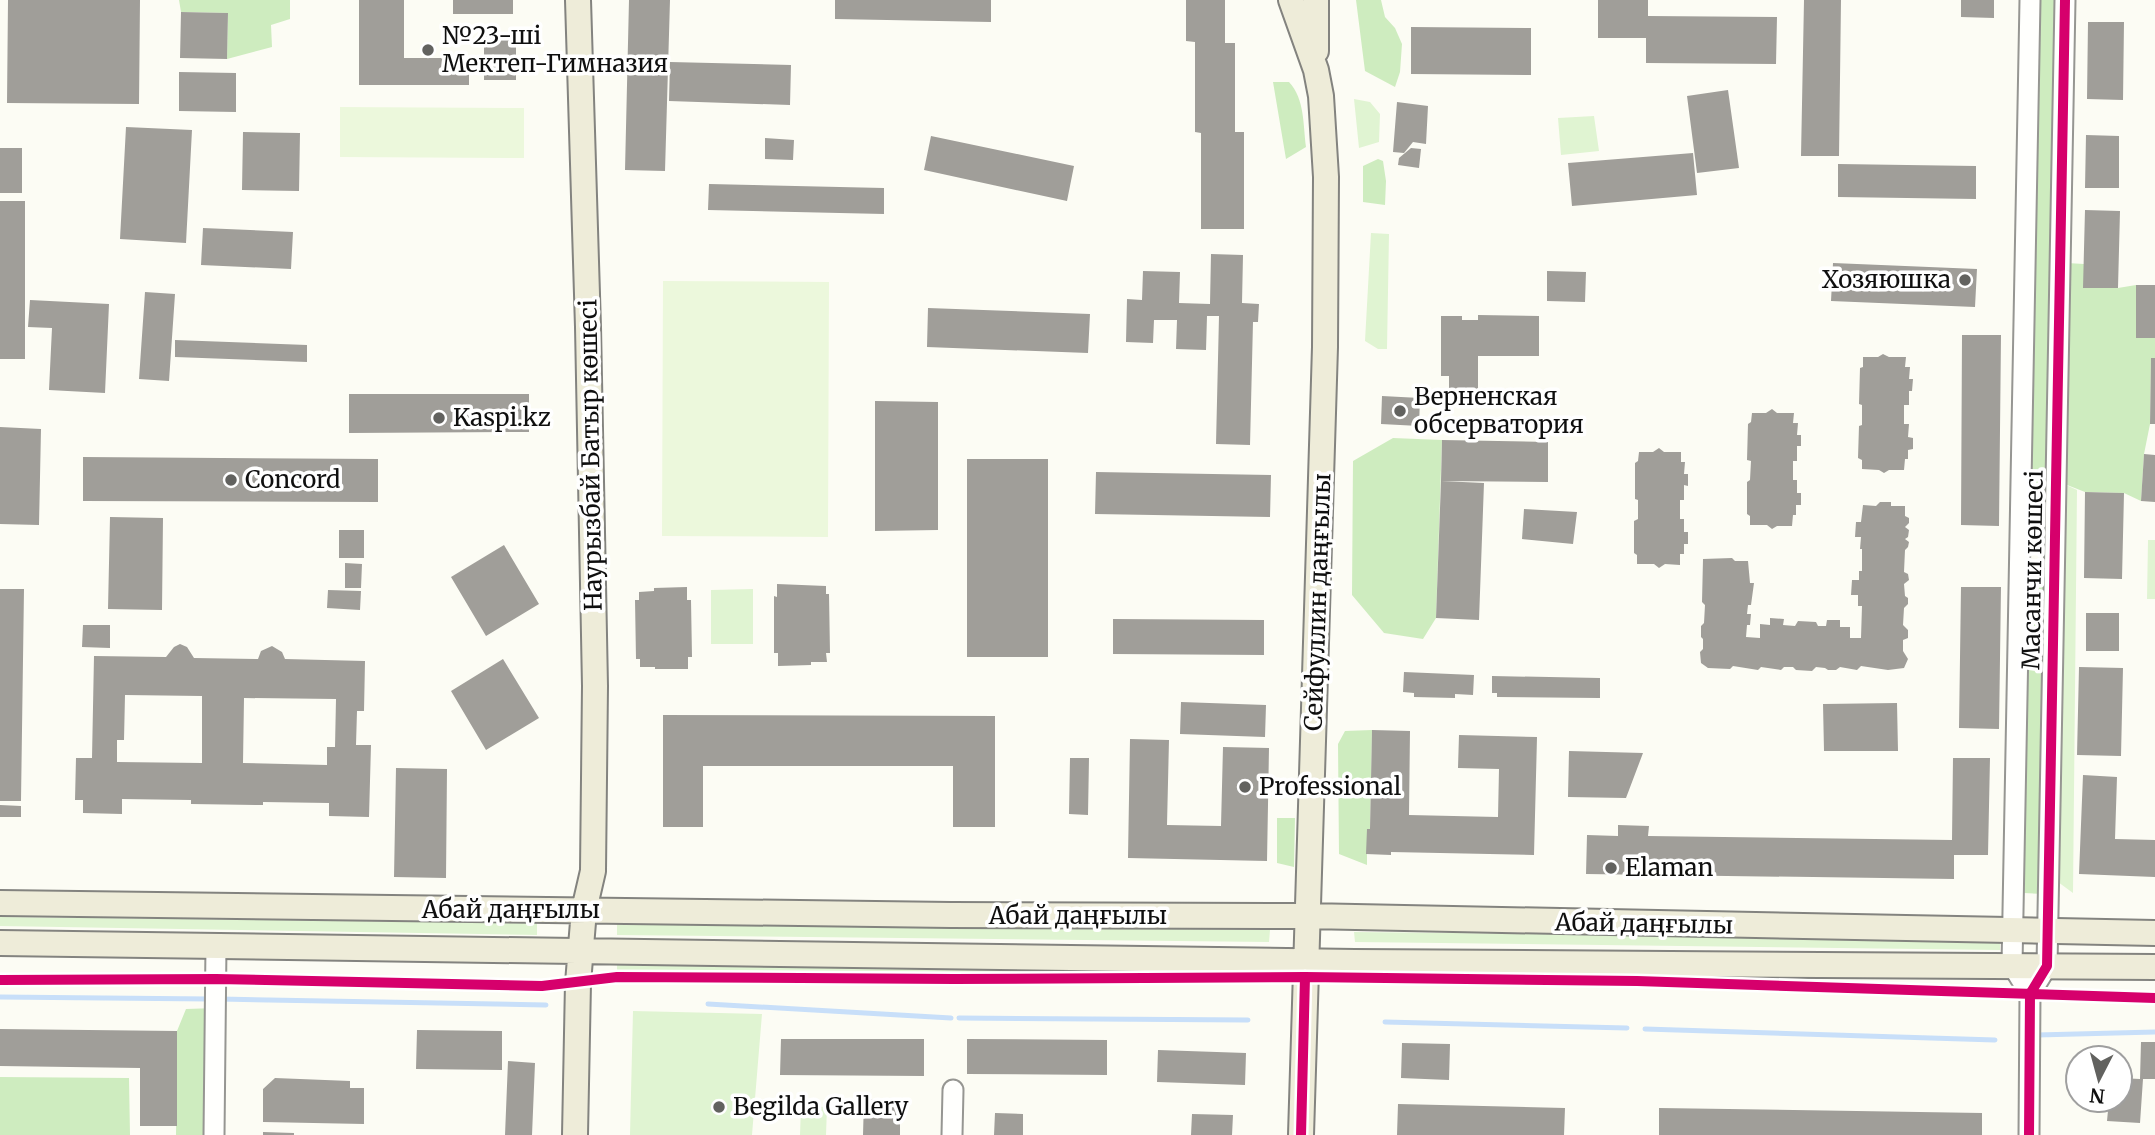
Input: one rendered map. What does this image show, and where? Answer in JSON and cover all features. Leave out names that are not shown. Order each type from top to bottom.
[{"type":"main road","name":"Наурызбай Батыр көшесі","points":[[578,0],[596,686],[593,871],[584,910]]},
{"type":"main road","name":"Сейфуллин даңғылы","points":[[1291,0],[1316,69],[1321,96],[1326,177],[1325,334],[1301,1135]]},
{"type":"main road","name":"Сейфуллин даңғылы","points":[[1316,0],[1316,69]]},
{"type":"main road","name":"Абай даңғылы","points":[[0,903],[951,915],[1307,916],[2155,933]]},
{"type":"main road","points":[[575,1135],[578,983],[584,910]]},
{"type":"main road","name":"Абай даңғылы","points":[[0,943],[1306,961],[2155,967]]},
{"type":"street","name":"Масанчи көшесі","points":[[2012,965],[2030,0]]},
{"type":"street","name":"Масанчи көшесі","points":[[2048,966],[2065,0]]},
{"type":"street","points":[[214,1135],[216,945]]},
{"type":"street","points":[[2012,965],[2030,994],[2029,1135]]},
{"type":"street","points":[[2030,994],[2048,966]]},
{"type":"street","points":[[952,1135],[953,1090]]},
{"type":"green space","points":[[179,0],[290,0],[290,19],[271,25],[272,47],[227,59],[228,13],[181,12]]},
{"type":"green space","points":[[1356,0],[1381,0],[1385,17],[1395,28],[1402,44],[1400,72],[1395,87],[1365,71]]},
{"type":"green space","points":[[2037,0],[2058,0],[2050,549],[2044,553],[2031,549]]},
{"type":"green space","points":[[1273,82],[1289,82],[1298,96],[1302,113],[1306,147],[1286,159]]},
{"type":"green space","points":[[1354,99],[1370,102],[1380,114],[1379,142],[1359,148]]},
{"type":"green space","points":[[340,107],[524,108],[524,158],[340,157]]},
{"type":"green space","points":[[1594,116],[1599,151],[1561,155],[1558,118]]},
{"type":"green space","points":[[1378,159],[1383,161],[1385,205],[1363,202],[1363,166]]},
{"type":"green space","points":[[1371,233],[1389,234],[1387,349],[1378,349],[1365,341]]},
{"type":"green space","points":[[2067,263],[2084,264],[2084,287],[2118,288],[2136,285],[2136,337],[2155,338],[2155,358],[2151,358],[2150,424],[2144,454],[2141,501],[2124,493],[2085,492],[2062,483]]},
{"type":"green space","points":[[663,281],[829,282],[828,537],[662,536]]},
{"type":"green space","points":[[1393,438],[1442,440],[1436,618],[1423,639],[1384,633],[1352,595],[1353,461]]},
{"type":"green space","points":[[2062,483],[2077,490],[2073,893],[2058,882]]},
{"type":"green space","points":[[2148,540],[2155,540],[2155,599],[2147,599]]},
{"type":"green space","points":[[2037,568],[2047,569],[2044,894],[2024,893],[2029,574]]},
{"type":"green space","points":[[753,589],[753,644],[711,644],[711,590]]},
{"type":"green space","points":[[1372,730],[1367,865],[1339,854],[1338,744],[1345,731]]},
{"type":"green space","points":[[1277,818],[1295,818],[1294,867],[1277,863]]},
{"type":"green space","points":[[0,917],[537,923],[537,935],[0,926]]},
{"type":"green space","points":[[617,923],[1270,930],[1269,942],[617,935]]},
{"type":"green space","points":[[1354,932],[2000,939],[2000,950],[1355,942]]},
{"type":"green space","points":[[617,952],[1269,961],[1269,978],[617,977]]},
{"type":"green space","points":[[216,1008],[214,1135],[176,1135],[177,1031],[186,1009]]},
{"type":"green space","points":[[633,1011],[762,1014],[752,1135],[630,1135]]},
{"type":"green space","points":[[0,1077],[129,1078],[130,1135],[0,1135]]},
{"type":"green space","points":[[801,1106],[827,1107],[826,1135],[800,1135]]},
{"type":"building","points":[[8,0],[140,0],[139,104],[7,103]]},
{"type":"building","points":[[359,0],[404,0],[404,58],[469,58],[469,85],[359,85]]},
{"type":"building","points":[[453,0],[513,0],[513,14],[453,14]]},
{"type":"building","points":[[629,0],[670,0],[665,171],[625,170]]},
{"type":"building","points":[[835,0],[991,0],[991,22],[835,19]]},
{"type":"building","points":[[1186,0],[1225,0],[1225,43],[1235,43],[1235,132],[1244,132],[1244,229],[1201,229],[1201,133],[1195,132],[1195,42],[1186,41]]},
{"type":"building","points":[[1598,0],[1648,0],[1648,16],[1777,17],[1776,64],[1646,63],[1646,38],[1598,38]]},
{"type":"building","points":[[1804,0],[1841,0],[1839,156],[1801,156]]},
{"type":"building","points":[[1961,0],[1994,0],[1994,18],[1961,17]]},
{"type":"building","points":[[181,12],[228,13],[227,59],[180,58]]},
{"type":"building","points":[[2088,22],[2124,22],[2123,100],[2087,99]]},
{"type":"building","points":[[1411,27],[1531,28],[1531,75],[1411,74]]},
{"type":"building","points":[[484,33],[516,33],[516,80],[484,80]]},
{"type":"building","points":[[670,62],[791,65],[790,105],[669,101]]},
{"type":"building","points":[[179,72],[236,73],[236,112],[179,111]]},
{"type":"building","points":[[1728,90],[1739,168],[1697,173],[1687,96]]},
{"type":"building","points":[[1397,102],[1428,106],[1426,144],[1413,142],[1404,153],[1393,152]]},
{"type":"building","points":[[126,127],[192,130],[186,243],[120,239]]},
{"type":"building","points":[[243,132],[300,133],[299,191],[242,190]]},
{"type":"building","points":[[2086,135],[2119,136],[2119,188],[2085,188]]},
{"type":"building","points":[[931,136],[1074,166],[1067,201],[924,170]]},
{"type":"building","points":[[765,138],[794,140],[793,160],[765,159]]},
{"type":"building","points":[[0,148],[22,148],[22,193],[0,193]]},
{"type":"building","points":[[1411,148],[1421,149],[1419,168],[1398,165],[1399,158]]},
{"type":"building","points":[[1693,153],[1697,195],[1572,206],[1568,163]]},
{"type":"building","points":[[1838,164],[1976,166],[1976,199],[1838,197]]},
{"type":"building","points":[[709,184],[884,188],[884,214],[708,210]]},
{"type":"building","points":[[0,201],[25,201],[25,359],[0,359]]},
{"type":"building","points":[[2085,210],[2120,211],[2118,288],[2083,288]]},
{"type":"building","points":[[203,228],[293,232],[291,269],[201,265]]},
{"type":"building","points":[[1211,254],[1243,255],[1242,303],[1259,304],[1258,322],[1253,322],[1250,445],[1216,444],[1219,316],[1207,316],[1206,350],[1176,349],[1177,320],[1154,320],[1153,343],[1126,342],[1127,299],[1142,300],[1143,271],[1180,272],[1179,303],[1210,304]]},
{"type":"building","points":[[1833,263],[1977,269],[1975,307],[1831,301]]},
{"type":"building","points":[[1547,271],[1586,272],[1585,302],[1547,301]]},
{"type":"building","points":[[2136,285],[2155,285],[2155,338],[2136,338]]},
{"type":"building","points":[[145,292],[175,294],[169,381],[139,379]]},
{"type":"building","points":[[30,300],[109,304],[105,393],[49,390],[52,328],[28,327]]},
{"type":"building","points":[[928,308],[1090,314],[1088,353],[927,347]]},
{"type":"building","points":[[1478,315],[1539,316],[1539,356],[1478,356],[1478,398],[1449,398],[1449,376],[1441,376],[1441,316],[1462,316],[1462,320],[1478,320]]},
{"type":"building","points":[[1962,335],[2001,335],[1999,526],[1961,525]]},
{"type":"building","points":[[175,340],[307,345],[307,362],[175,357]]},
{"type":"building","points":[[1883,354],[1889,357],[1906,357],[1905,367],[1910,367],[1909,379],[1913,379],[1912,391],[1909,391],[1909,405],[1904,405],[1904,424],[1909,424],[1908,437],[1913,438],[1913,449],[1908,450],[1904,470],[1889,470],[1884,473],[1862,469],[1862,460],[1858,458],[1859,426],[1862,425],[1862,405],[1859,404],[1860,368],[1863,367],[1863,357],[1878,357]]},
{"type":"building","points":[[2151,358],[2155,358],[2155,424],[2150,424]]},
{"type":"building","name":"Kaspi.kz","points":[[349,394],[529,394],[529,432],[349,433]]},
{"type":"building","name":"Верненская обсерватория","points":[[1382,396],[1420,398],[1419,426],[1381,424]]},
{"type":"building","points":[[875,401],[938,402],[938,530],[875,531]]},
{"type":"building","points":[[1772,409],[1777,413],[1794,413],[1793,423],[1798,423],[1797,435],[1801,435],[1801,446],[1797,446],[1797,461],[1793,461],[1793,480],[1797,480],[1801,505],[1796,505],[1792,526],[1777,526],[1772,529],[1767,525],[1750,525],[1750,516],[1747,514],[1747,482],[1750,480],[1751,461],[1747,460],[1748,424],[1751,422],[1752,413],[1766,413]]},
{"type":"building","points":[[0,427],[41,429],[39,525],[0,524]]},
{"type":"building","points":[[1442,440],[1548,442],[1548,482],[1441,481]]},
{"type":"building","points":[[1659,448],[1664,452],[1681,452],[1681,462],[1685,462],[1684,474],[1688,474],[1688,486],[1684,485],[1684,500],[1680,500],[1680,519],[1684,519],[1688,544],[1684,544],[1684,554],[1680,554],[1680,565],[1665,564],[1659,568],[1654,564],[1637,564],[1637,555],[1634,553],[1634,521],[1638,519],[1635,463],[1638,461],[1639,452],[1653,452]]},
{"type":"building","points":[[2144,454],[2155,455],[2155,502],[2141,501]]},
{"type":"building","name":"Concord","points":[[83,457],[378,459],[378,502],[83,501]]},
{"type":"building","points":[[967,459],[1048,459],[1048,657],[967,657]]},
{"type":"building","points":[[1096,472],[1271,475],[1270,517],[1095,514]]},
{"type":"building","points":[[1441,481],[1484,483],[1479,620],[1436,618]]},
{"type":"building","points":[[2085,492],[2124,493],[2122,579],[2084,578]]},
{"type":"building","points":[[1880,502],[1891,502],[1891,506],[1905,506],[1905,516],[1909,518],[1905,527],[1909,530],[1905,539],[1909,542],[1905,550],[1904,572],[1908,574],[1909,580],[1904,584],[1908,604],[1904,608],[1903,625],[1908,630],[1908,638],[1903,640],[1903,651],[1908,659],[1904,668],[1888,670],[1861,666],[1857,670],[1840,667],[1828,670],[1816,667],[1812,671],[1796,670],[1793,667],[1784,667],[1781,670],[1761,667],[1758,670],[1733,666],[1730,669],[1708,668],[1701,663],[1701,626],[1704,623],[1705,605],[1702,602],[1703,559],[1732,558],[1735,561],[1748,561],[1750,583],[1754,583],[1751,605],[1748,605],[1747,614],[1751,614],[1746,637],[1760,638],[1760,624],[1770,625],[1770,618],[1784,619],[1783,625],[1795,626],[1798,621],[1816,622],[1818,626],[1826,626],[1827,620],[1840,620],[1840,627],[1850,627],[1850,638],[1861,638],[1862,606],[1858,606],[1858,595],[1851,595],[1852,580],[1859,580],[1859,571],[1862,571],[1861,537],[1855,537],[1856,522],[1861,522],[1863,505],[1876,506]]},
{"type":"building","points":[[1524,509],[1577,512],[1573,544],[1522,539]]},
{"type":"building","points":[[110,517],[163,518],[162,610],[108,609]]},
{"type":"building","points":[[339,530],[364,530],[364,558],[339,558]]},
{"type":"building","points":[[504,545],[539,604],[486,636],[451,577]]},
{"type":"building","points":[[345,563],[362,564],[361,588],[345,588]]},
{"type":"building","points":[[777,584],[826,586],[826,594],[829,594],[830,653],[826,653],[827,662],[778,666],[778,653],[774,653],[774,596],[777,597]]},
{"type":"building","points":[[687,587],[687,600],[691,600],[692,657],[688,657],[688,669],[640,667],[640,659],[636,659],[635,600],[639,600],[639,592],[654,591],[654,588]]},
{"type":"building","points":[[1961,587],[2001,587],[1999,729],[1959,728]]},
{"type":"building","points":[[0,589],[24,589],[21,801],[0,801]]},
{"type":"building","points":[[328,590],[361,591],[360,610],[327,608]]},
{"type":"building","points":[[2086,613],[2119,613],[2119,651],[2086,651]]},
{"type":"building","points":[[1113,619],[1264,620],[1264,655],[1113,654]]},
{"type":"building","points":[[83,625],[110,625],[110,648],[82,647]]},
{"type":"building","points":[[180,644],[187,647],[194,658],[258,659],[261,651],[272,646],[282,652],[285,659],[365,661],[364,711],[357,711],[356,745],[371,745],[369,817],[329,816],[329,803],[191,804],[191,800],[122,799],[122,814],[83,813],[83,800],[75,800],[76,758],[92,758],[94,656],[166,657]],"holes":[[[125,695],[202,696],[202,763],[117,762],[117,740],[124,740]],[[244,698],[336,699],[335,747],[327,747],[327,765],[243,763]]]},
{"type":"building","points":[[503,659],[539,718],[486,750],[451,691]]},
{"type":"building","points":[[2079,667],[2123,668],[2121,756],[2077,755]]},
{"type":"building","points":[[1404,672],[1474,675],[1473,695],[1455,694],[1455,698],[1414,697],[1414,693],[1403,692]]},
{"type":"building","points":[[1492,676],[1600,678],[1600,698],[1497,697],[1497,693],[1492,693]]},
{"type":"building","points":[[1181,702],[1266,705],[1265,737],[1180,734]]},
{"type":"building","points":[[1897,703],[1898,751],[1824,751],[1823,704]]},
{"type":"building","points":[[663,715],[995,716],[995,827],[953,827],[953,766],[703,766],[703,827],[663,827]]},
{"type":"building","points":[[1372,730],[1410,731],[1409,815],[1498,817],[1499,769],[1458,768],[1459,735],[1537,737],[1534,855],[1391,852],[1391,855],[1366,854],[1367,829],[1370,829]]},
{"type":"building","name":"Professional","points":[[1130,739],[1169,740],[1167,825],[1221,826],[1223,747],[1269,748],[1267,861],[1128,858]]},
{"type":"building","points":[[1569,751],[1643,753],[1626,798],[1568,797]]},
{"type":"building","points":[[1070,758],[1089,758],[1088,815],[1069,814]]},
{"type":"building","points":[[1953,758],[1990,758],[1988,855],[1954,855],[1954,879],[1586,874],[1587,835],[1618,836],[1618,825],[1649,826],[1648,836],[1952,840]]},
{"type":"building","points":[[396,768],[447,769],[446,878],[394,877]]},
{"type":"building","points":[[2083,775],[2117,777],[2115,839],[2155,840],[2155,877],[2079,874]]},
{"type":"building","points":[[0,805],[21,806],[21,817],[0,817]]},
{"type":"building","points":[[0,1029],[177,1031],[177,1126],[140,1126],[140,1068],[0,1066]]},
{"type":"building","points":[[417,1030],[502,1031],[502,1070],[416,1069]]},
{"type":"building","points":[[781,1039],[924,1039],[924,1076],[780,1075]]},
{"type":"building","points":[[967,1039],[1107,1040],[1107,1075],[967,1074]]},
{"type":"building","points":[[2141,1042],[2155,1042],[2155,1079],[2143,1079],[2140,1123],[2107,1121],[2108,1114],[2134,1114],[2134,1079],[2140,1079]]},
{"type":"building","points":[[1402,1043],[1450,1044],[1449,1080],[1401,1078]]},
{"type":"building","points":[[1158,1050],[1246,1053],[1245,1085],[1157,1082]]},
{"type":"building","points":[[508,1061],[535,1063],[532,1135],[505,1135]]},
{"type":"building","points":[[275,1078],[350,1081],[350,1088],[364,1088],[364,1124],[263,1122],[263,1089]]},
{"type":"building","points":[[864,1099],[900,1100],[900,1135],[863,1135]]},
{"type":"building","points":[[1398,1104],[1565,1108],[1564,1135],[1397,1135]]},
{"type":"building","points":[[1659,1108],[1982,1113],[1982,1135],[1659,1135]]},
{"type":"building","points":[[995,1113],[1023,1114],[1023,1135],[994,1135]]},
{"type":"building","points":[[1192,1114],[1233,1115],[1232,1135],[1191,1135]]},
{"type":"building","points":[[263,1132],[294,1133],[294,1135],[263,1135]]},
{"type":"waterway","points":[[0,997],[210,999]]},
{"type":"waterway","points":[[220,999],[546,1005]]},
{"type":"waterway","points":[[708,1004],[951,1018]]},
{"type":"waterway","points":[[959,1018],[1248,1020]]},
{"type":"waterway","points":[[1385,1022],[1627,1028]]},
{"type":"waterway","points":[[1645,1029],[1995,1040]]},
{"type":"waterway","points":[[2037,1035],[2155,1032]]},
{"type":"cycle path","points":[[2029,1135],[2030,994],[2047,966],[2065,0]]},
{"type":"cycle path","points":[[0,980],[216,979],[542,986],[617,977],[1305,977],[1637,981],[2155,998]]},
{"type":"cycle path","points":[[1301,1135],[1305,977]]},
{"type":"place","name":"№23-ші Мектеп-Гимназия","points":[[428,50]]},
{"type":"place","name":"Хозяюшка","points":[[1965,280]]},
{"type":"place","name":"Верненская обсерватория","points":[[1400,411]]},
{"type":"place","name":"Kaspi.kz","points":[[439,418]]},
{"type":"place","name":"Concord","points":[[231,480]]},
{"type":"place","name":"Professional","points":[[1245,787]]},
{"type":"place","name":"Elaman","points":[[1611,868]]},
{"type":"place","name":"Begilda Gallery","points":[[719,1107]]}]
